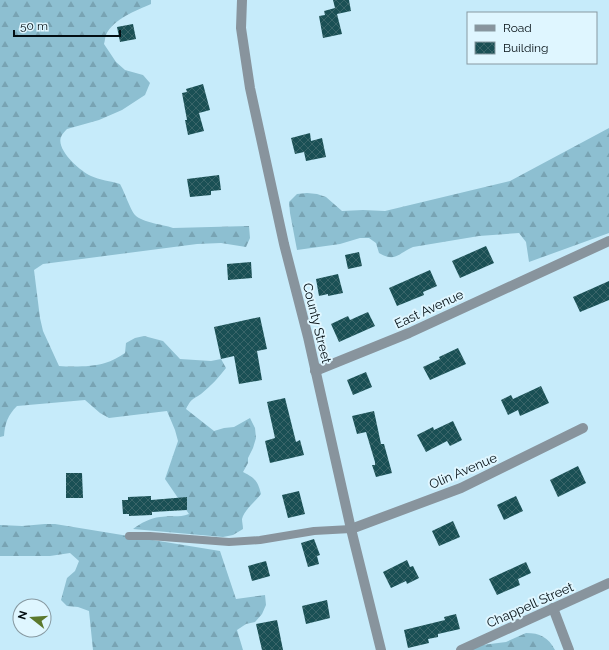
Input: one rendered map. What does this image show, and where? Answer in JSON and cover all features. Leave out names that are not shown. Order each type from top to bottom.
[{"type":"street","name":"County Street","points":[[242,0],[241,28],[250,88],[284,244],[381,650]]},
{"type":"street","name":"East Avenue","points":[[315,371],[409,333],[609,241]]},
{"type":"street","name":"Olin Avenue","points":[[351,529],[461,488],[583,428]]},
{"type":"street","name":"Chappell Street","points":[[461,650],[609,583]]},
{"type":"street","points":[[553,608],[569,650]]},
{"type":"lane","points":[[129,536],[150,536],[228,542],[260,540],[314,532],[351,529]]},
{"type":"green space","points":[[0,0],[151,0],[151,4],[126,16],[114,24],[106,35],[104,44],[116,62],[125,70],[143,75],[150,83],[145,95],[122,110],[99,120],[67,129],[61,137],[60,142],[62,148],[70,160],[86,173],[98,179],[120,184],[133,213],[138,218],[173,228],[249,226],[250,238],[246,247],[221,243],[197,244],[43,264],[34,270],[40,318],[43,331],[59,366],[76,367],[108,362],[125,353],[126,343],[135,338],[144,336],[163,341],[180,359],[211,361],[221,359],[226,368],[208,388],[191,401],[186,409],[214,431],[234,427],[250,418],[255,428],[256,438],[248,458],[248,463],[243,472],[255,480],[259,486],[261,494],[243,516],[243,529],[233,535],[223,537],[133,529],[153,518],[189,514],[165,479],[178,441],[167,411],[109,418],[100,413],[85,400],[17,406],[11,413],[5,427],[4,436],[0,437]]},
{"type":"green space","points":[[609,128],[609,233],[529,262],[526,242],[519,233],[479,236],[413,247],[393,257],[385,256],[379,253],[376,243],[369,238],[360,238],[340,244],[297,250],[289,202],[297,194],[317,194],[326,197],[342,211],[385,211],[510,181]]},
{"type":"green space","points":[[55,524],[220,551],[236,599],[265,595],[266,605],[262,614],[255,622],[246,624],[237,630],[243,650],[93,650],[89,611],[78,607],[67,606],[61,600],[67,578],[75,571],[79,561],[70,553],[50,556],[0,556],[0,525],[22,526]]},
{"type":"green space","points":[[526,633],[543,637],[555,650],[468,650],[474,646],[506,642]]},
{"type":"building","points":[[333,0],[349,0],[351,11],[337,14],[342,34],[323,38],[319,16],[325,15],[324,11],[335,8]]},
{"type":"building","points":[[133,24],[136,39],[120,42],[117,27]]},
{"type":"building","points":[[203,84],[210,110],[199,113],[204,131],[188,135],[182,93],[187,92],[186,89]]},
{"type":"building","points":[[310,133],[311,141],[322,138],[326,157],[306,161],[304,152],[295,154],[291,138]]},
{"type":"building","points":[[219,175],[221,190],[211,191],[211,195],[190,197],[187,179]]},
{"type":"building","points":[[486,246],[494,263],[460,278],[452,261]]},
{"type":"building","points":[[359,252],[362,266],[348,269],[345,255]]},
{"type":"building","points":[[251,262],[252,278],[228,280],[227,264]]},
{"type":"building","points":[[430,270],[437,286],[423,292],[424,295],[397,306],[389,288]]},
{"type":"building","points":[[338,274],[343,293],[319,296],[316,279]]},
{"type":"building","points":[[609,281],[609,300],[580,312],[573,297]]},
{"type":"building","points":[[368,312],[375,326],[339,342],[331,324],[348,316],[350,320]]},
{"type":"building","points":[[260,317],[267,349],[257,351],[262,380],[239,384],[234,356],[221,359],[214,327]]},
{"type":"building","points":[[458,348],[466,364],[430,380],[423,367]]},
{"type":"building","points":[[366,372],[372,387],[353,395],[347,380]]},
{"type":"building","points":[[541,386],[549,403],[520,416],[518,410],[508,415],[501,400],[511,395],[513,399]]},
{"type":"building","points":[[285,398],[296,442],[300,440],[304,455],[270,463],[265,441],[275,438],[267,402]]},
{"type":"building","points":[[374,411],[381,444],[384,444],[392,473],[376,477],[372,465],[375,465],[375,462],[366,432],[357,434],[352,416]]},
{"type":"building","points":[[453,421],[462,440],[450,446],[447,441],[426,452],[417,435],[433,427],[434,430]]},
{"type":"building","points":[[578,466],[586,483],[558,497],[550,480]]},
{"type":"building","points":[[66,473],[82,473],[83,498],[66,498]]},
{"type":"building","points":[[299,491],[305,514],[288,518],[282,495]]},
{"type":"building","points":[[151,496],[151,500],[187,497],[187,510],[152,512],[152,515],[129,516],[129,514],[123,514],[122,500],[128,500],[128,497]]},
{"type":"building","points":[[516,496],[523,511],[504,520],[497,505]]},
{"type":"building","points":[[453,521],[460,537],[439,546],[432,531]]},
{"type":"building","points":[[314,539],[320,555],[317,556],[319,564],[308,567],[301,543]]},
{"type":"building","points":[[407,560],[410,567],[413,566],[419,578],[407,584],[406,581],[391,588],[383,572]]},
{"type":"building","points":[[266,561],[270,576],[252,581],[248,566]]},
{"type":"building","points":[[526,562],[531,573],[518,579],[520,585],[497,595],[489,579]]},
{"type":"building","points":[[327,600],[330,618],[306,624],[302,606]]},
{"type":"building","points":[[456,614],[460,629],[438,634],[438,637],[428,639],[429,643],[408,648],[404,630],[445,620],[444,617]]},
{"type":"building","points":[[277,620],[283,650],[262,650],[256,624]]}]
